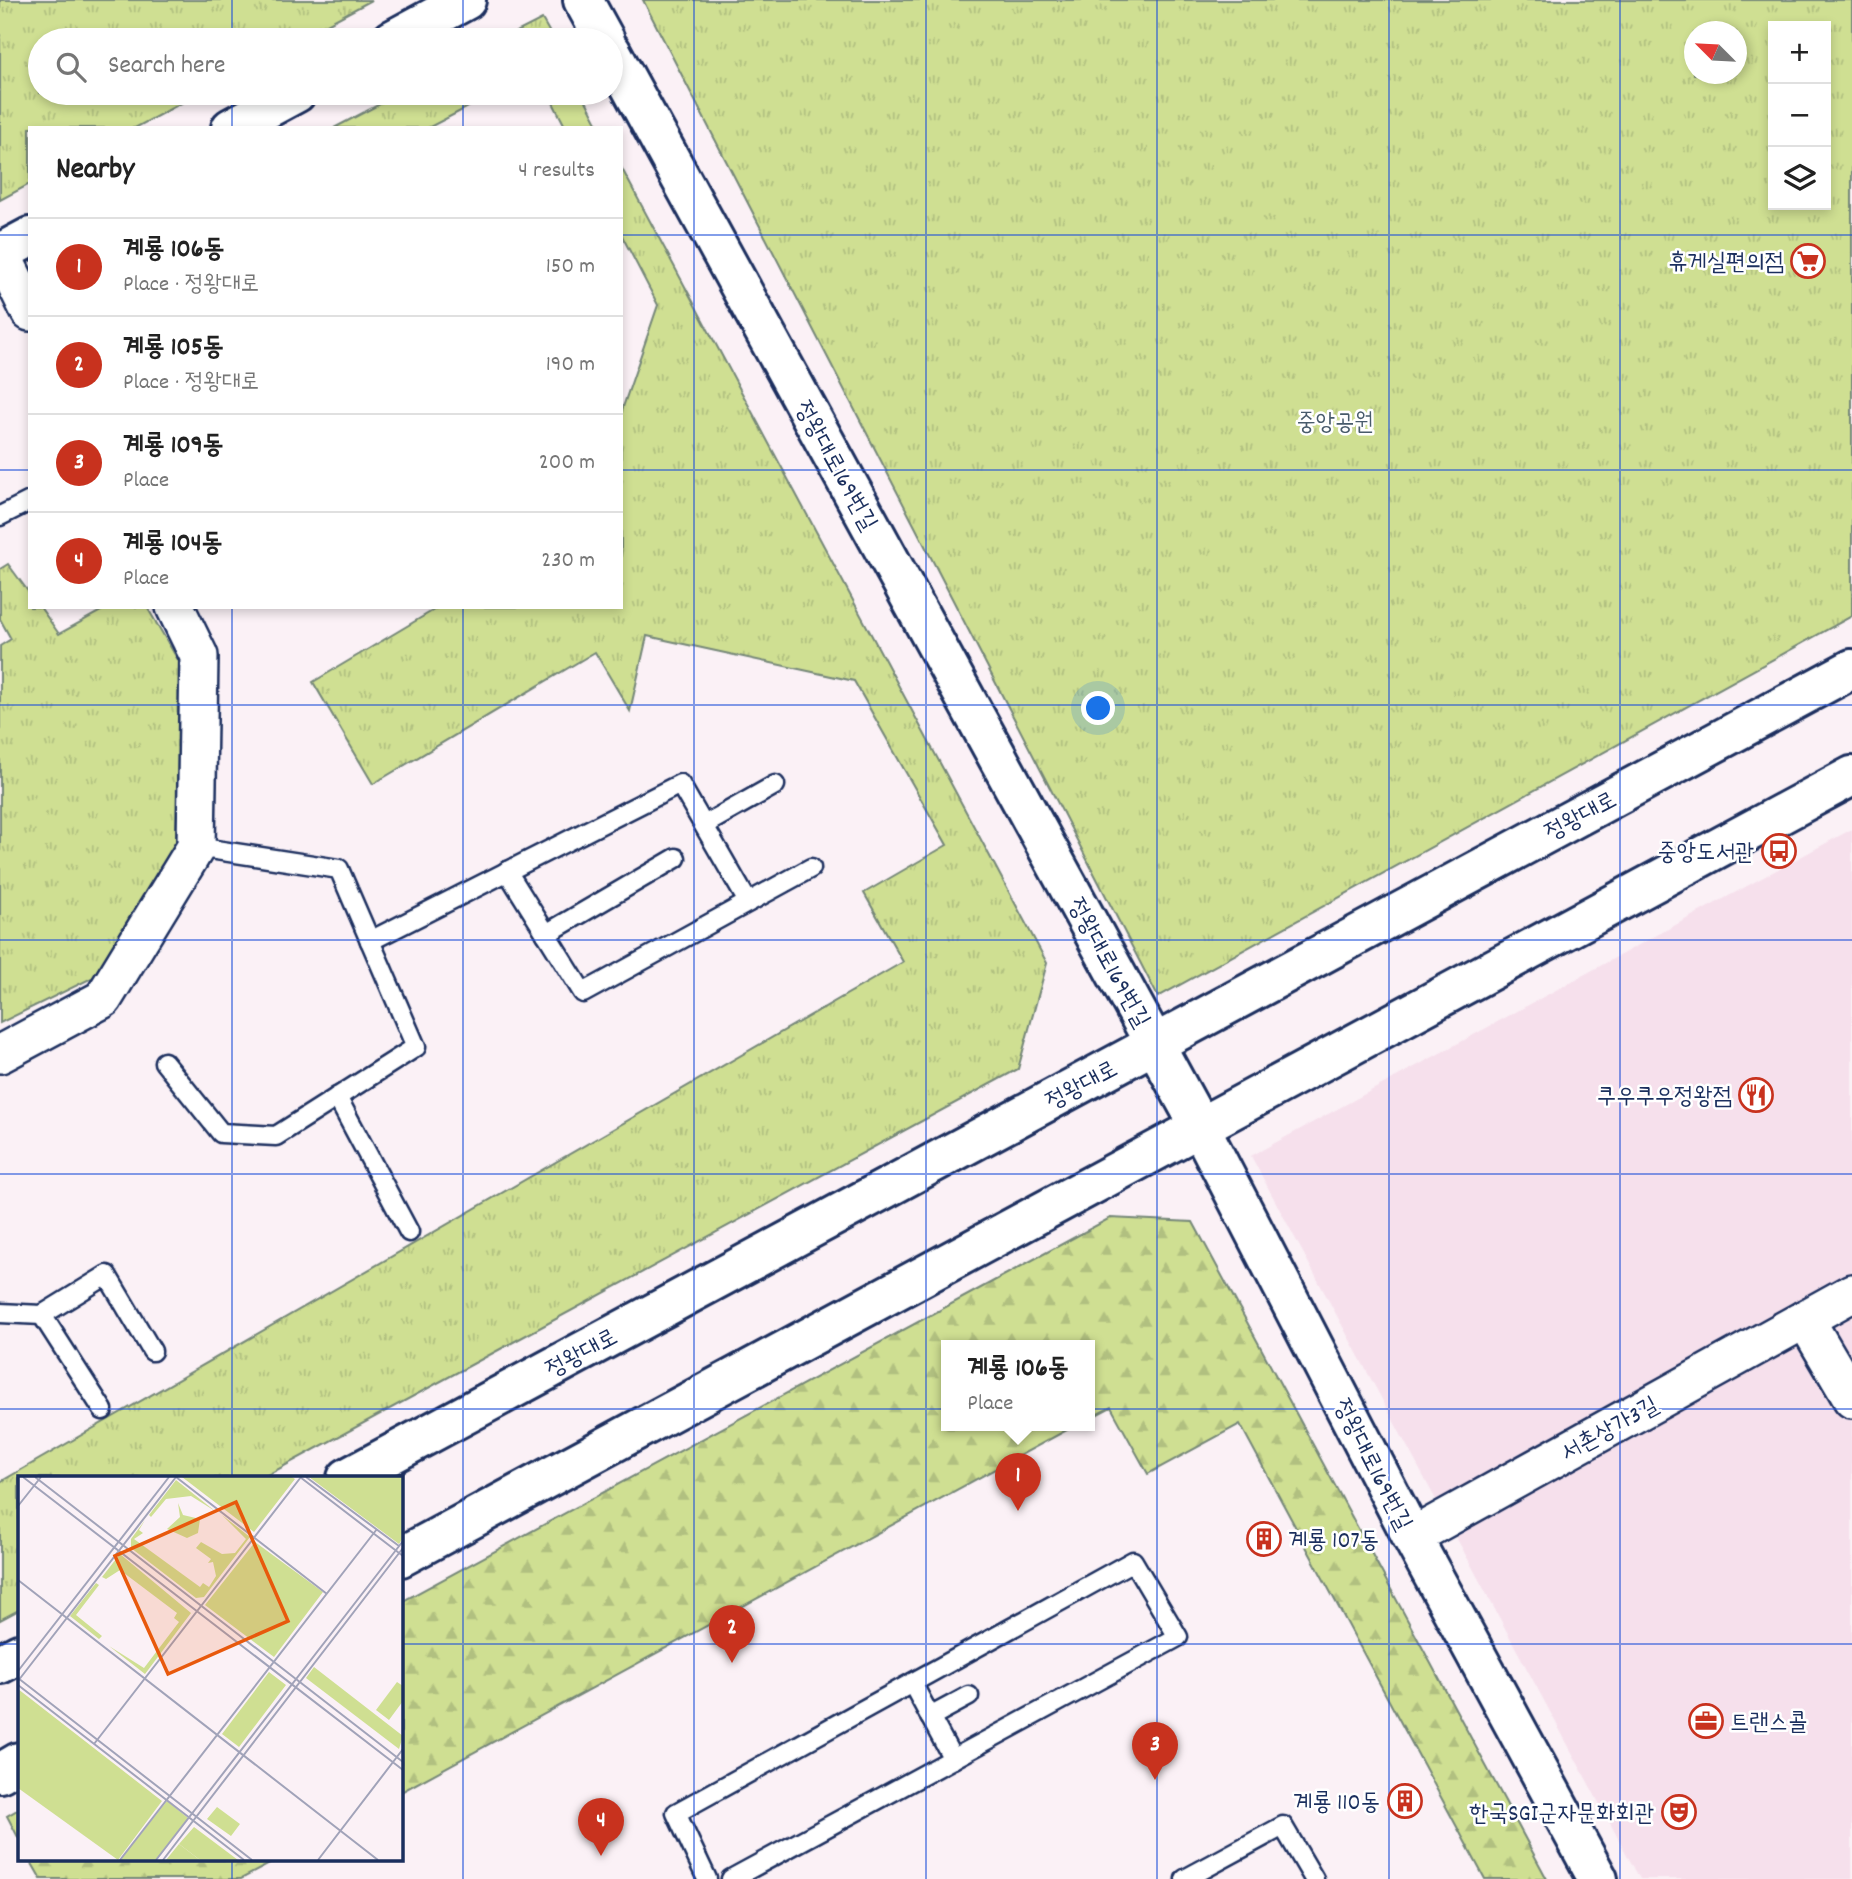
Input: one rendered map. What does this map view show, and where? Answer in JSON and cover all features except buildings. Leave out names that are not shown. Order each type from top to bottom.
[{"type":"street","points":[[414,28],[467,0]]},
{"type":"street","points":[[583,0],[598,28]]},
{"type":"street","name":"정왕대로169번길","points":[[623,73],[1199,1127],[1412,1537],[1598,1879]]},
{"type":"street","points":[[235,126],[274,105]]},
{"type":"street","points":[[8,248],[28,306]]},
{"type":"street","points":[[0,1054],[103,999],[196,847],[199,656],[176,609]]},
{"type":"street","name":"정왕대로","points":[[350,1476],[1852,669]]},
{"type":"street","points":[[402,1556],[1852,776]]},
{"type":"street","name":"서촌상가3길","points":[[1412,1537],[1852,1293]]},
{"type":"street","points":[[1805,1319],[1852,1399]]},
{"type":"street","points":[[0,1773],[18,1763]]},
{"type":"lane","points":[[0,516],[28,502]]},
{"type":"lane","points":[[370,941],[680,784],[748,902]]},
{"type":"lane","points":[[704,825],[775,785]]},
{"type":"lane","points":[[164,1062],[221,1133],[276,1136],[416,1047],[339,869],[196,847]]},
{"type":"lane","points":[[546,934],[676,858]]},
{"type":"lane","points":[[507,871],[583,993],[811,868]]},
{"type":"lane","points":[[337,1097],[409,1232]]},
{"type":"lane","points":[[0,1312],[41,1315],[107,1275],[152,1351]]},
{"type":"lane","points":[[41,1315],[103,1410]]},
{"type":"lane","points":[[707,1879],[676,1813],[1133,1561],[1178,1637],[731,1879]]},
{"type":"lane","points":[[912,1683],[953,1759]]},
{"type":"lane","points":[[930,1717],[969,1696]]},
{"type":"lane","points":[[1185,1879],[1283,1826],[1314,1879]]},
{"type":"shaded area","points":[[1852,829],[1852,1879],[1640,1879],[1251,1156]]},
{"type":"green space","points":[[0,0],[372,0],[320,28],[28,28],[28,105],[178,105],[139,126],[28,126],[28,185],[0,200]]},
{"type":"green space","name":"중앙공원","points":[[643,0],[1852,0],[1852,616],[1158,997]]},
{"type":"green space","points":[[542,19],[547,28],[524,28]]},
{"type":"green space","points":[[378,105],[472,105],[432,126],[338,126]]},
{"type":"green space","points":[[554,105],[588,105],[599,126],[565,126]]},
{"type":"green space","points":[[623,171],[1047,963],[1018,1069],[266,1476],[18,1476],[18,1611],[0,1620],[0,1482],[903,962],[864,893],[947,845],[854,681],[647,636],[630,711],[595,652],[373,784],[313,682],[436,609],[623,609],[623,407],[658,305],[623,238]]},
{"type":"green space","points":[[8,564],[28,591],[28,609],[41,609],[59,634],[104,609],[148,609],[181,665],[176,843],[94,977],[0,1023],[0,646],[11,639],[0,619],[0,569]]},
{"type":"green space","points":[[1110,1218],[1193,1222],[1547,1879],[1485,1879],[1240,1424],[1148,1474],[1111,1407],[1095,1415],[1095,1340],[941,1340],[941,1431],[1065,1431],[402,1791],[402,1601]]},
{"type":"green space","points":[[18,1810],[18,1837],[7,1816]]},
{"type":"green space","points":[[31,1862],[273,1862],[241,1879],[41,1879]]},
{"type":"place","name":"휴게실편의점","points":[[1808,261]]},
{"type":"place","name":"중앙도서관","points":[[1779,851]]},
{"type":"place","name":"쿠우쿠우정왕점","points":[[1756,1095]]},
{"type":"place","name":"계룡 106동","points":[[1018,1511]]},
{"type":"place","name":"계룡 107동","points":[[1264,1539]]},
{"type":"place","name":"계룡 105동","points":[[732,1663]]},
{"type":"place","name":"트랜스콜","points":[[1706,1721]]},
{"type":"place","name":"계룡 109동","points":[[1155,1780]]},
{"type":"place","name":"계룡 110동","points":[[1405,1801]]},
{"type":"place","name":"한국SGI군자문화회관","points":[[1679,1812]]},
{"type":"place","name":"계룡 104동","points":[[601,1856]]}]
